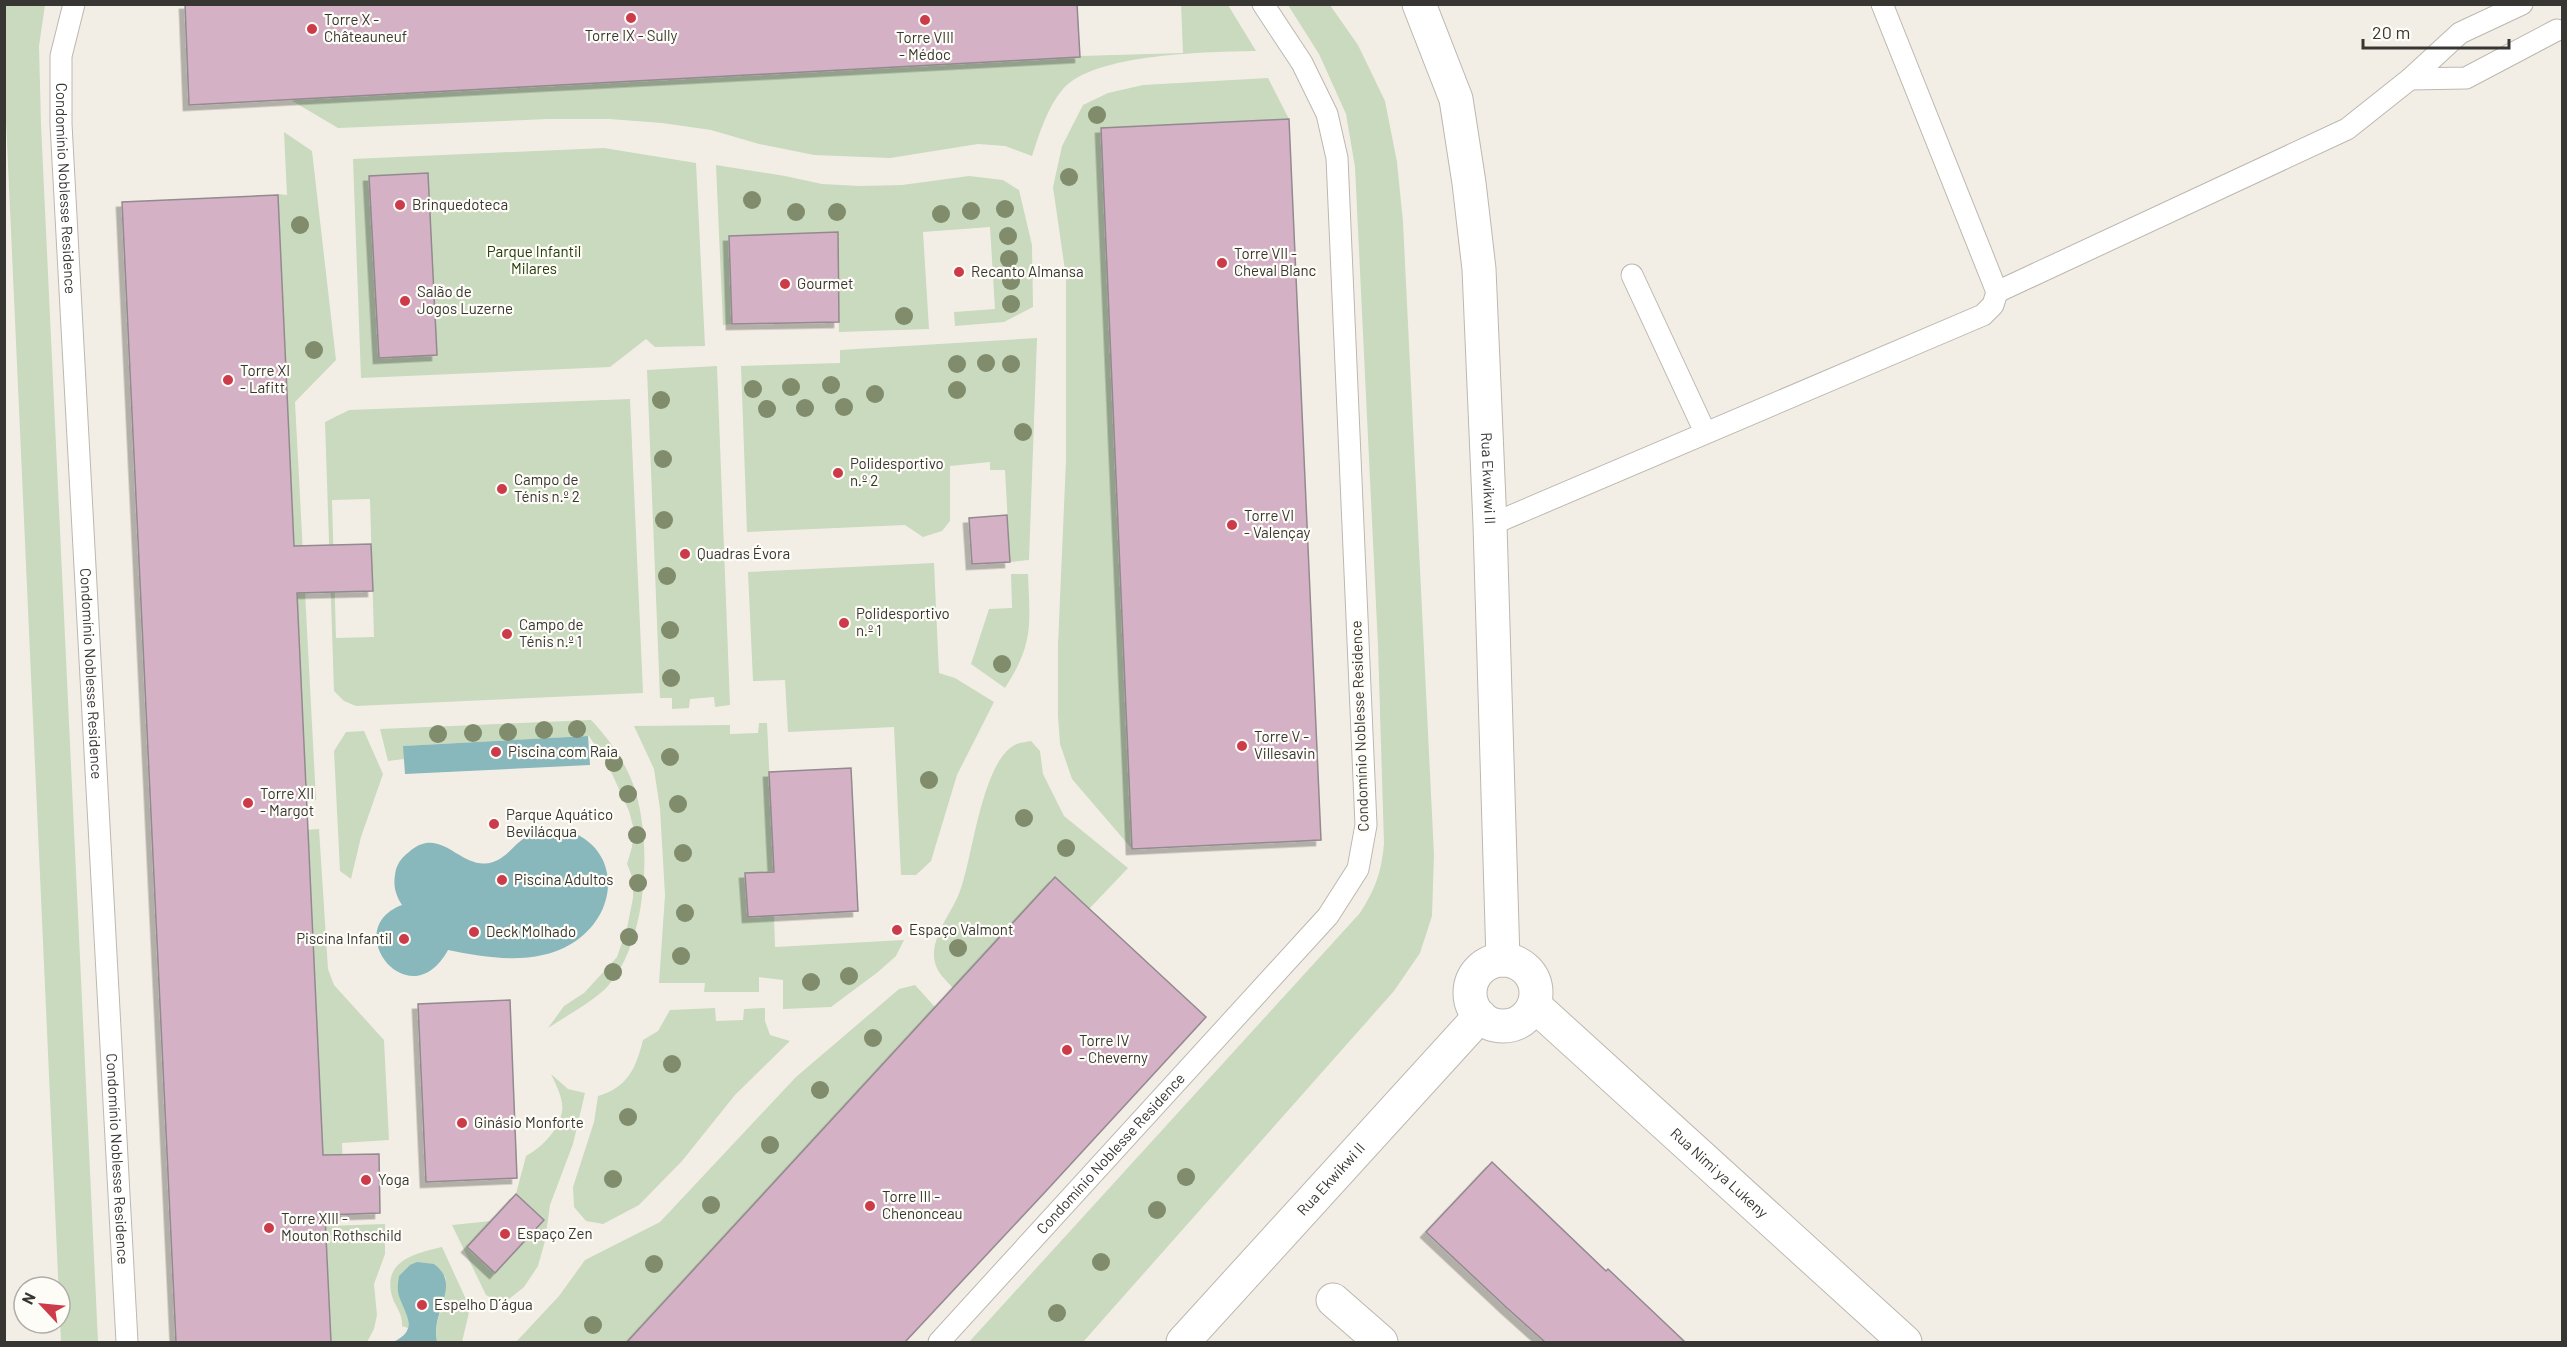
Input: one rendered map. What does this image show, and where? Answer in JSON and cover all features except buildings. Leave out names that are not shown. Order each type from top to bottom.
[{"type":"street","name":"Rua Ekwikwi II","points":[[1419,4],[1456,99],[1479,269],[1490,525],[1503,960]]},
{"type":"street","points":[[1503,960],[1523,966],[1531,974],[1535,984],[1534,1005],[1520,1022],[1499,1026],[1480,1016],[1473,1007],[1471,985],[1482,967],[1503,960]]},
{"type":"street","name":"Rua Nimi ya Lukeny","points":[[1534,1005],[1905,1342]]},
{"type":"street","name":"Rua Ekwikwi II","points":[[1183,1342],[1480,1016]]},
{"type":"street","points":[[1333,1300],[1381,1342]]},
{"type":"lane","name":"Condomínio Noblesse Residence","points":[[74,4],[61,56],[61,124],[127,1342]]},
{"type":"lane","name":"Condomínio Noblesse Residence","points":[[939,1342],[1328,916],[1359,869],[1366,825],[1336,158],[1327,114],[1302,63],[1263,4]]},
{"type":"lane","points":[[1490,525],[1983,315],[1993,305],[1996,292],[1882,4]]},
{"type":"lane","points":[[1996,292],[2348,129],[2410,79],[2460,33],[2522,4]]},
{"type":"lane","points":[[2410,79],[2466,78],[2557,30]]},
{"type":"lane","points":[[1632,275],[1705,432]]},
{"type":"green space","points":[[1181,4],[1228,5],[1256,51],[1183,54],[1126,61],[1078,77],[1063,89],[1053,104],[1044,121],[1032,156],[1005,146],[978,144],[890,158],[814,155],[759,144],[711,130],[609,119],[548,119],[338,128],[289,99],[1080,56],[1183,53]]},
{"type":"green space","points":[[4,5],[45,5],[39,46],[41,124],[98,1342],[61,1342],[61,1335],[72,1335],[72,1275],[58,1275],[5,98]]},
{"type":"green space","points":[[1288,5],[1330,5],[1358,45],[1385,101],[1397,162],[1403,222],[1434,855],[1432,916],[1420,953],[1394,991],[1083,1342],[969,1342],[1360,913],[1374,888],[1381,864],[1384,844],[1378,646],[1355,167],[1346,114],[1319,54]]},
{"type":"green space","points":[[1268,78],[1289,119],[1101,129],[1132,849],[1072,779],[1060,744],[1058,645],[1066,460],[1066,277],[1053,187],[1062,146],[1083,105],[1108,93],[1143,85]]},
{"type":"green space","points":[[284,132],[312,151],[336,360],[295,402],[316,800],[306,801],[278,194],[287,195]]},
{"type":"green space","name":"Parque Infantil Milares","points":[[604,148],[696,163],[705,346],[655,347],[646,339],[610,367],[361,378],[353,159]]},
{"type":"green space","points":[[716,165],[822,184],[860,186],[902,185],[969,176],[1003,180],[1019,190],[1032,245],[1033,307],[1004,322],[955,326],[954,312],[995,309],[990,227],[923,232],[929,329],[839,332],[837,232],[730,236],[732,324],[723,325]]},
{"type":"green space","points":[[1037,338],[1029,560],[1010,562],[1005,470],[990,470],[990,462],[950,466],[950,521],[942,531],[923,537],[905,525],[747,532],[741,366],[840,363],[840,350]]},
{"type":"green space","points":[[717,366],[730,705],[715,707],[714,697],[690,699],[689,708],[672,709],[672,698],[660,698],[647,370]]},
{"type":"green space","points":[[630,399],[643,693],[356,706],[344,701],[334,691],[325,422],[349,410]],"holes":[[[370,499],[374,637],[336,638],[332,500]]]},
{"type":"green space","points":[[934,563],[939,673],[955,678],[994,702],[957,775],[931,861],[916,875],[901,875],[894,727],[788,732],[785,680],[753,681],[748,572]]},
{"type":"green space","points":[[1011,574],[1028,574],[1029,621],[1026,646],[1005,688],[971,664],[989,609],[1012,608]]},
{"type":"green space","points":[[591,720],[615,750],[633,784],[643,832],[643,889],[632,943],[621,967],[602,992],[548,1028],[564,1006],[584,993],[617,957],[627,928],[633,898],[633,879],[627,864],[634,830],[629,811],[608,765],[589,736],[404,746],[404,759],[388,761],[380,729]]},
{"type":"green space","points":[[759,723],[767,723],[774,872],[745,874],[748,916],[774,915],[775,947],[904,940],[896,956],[831,1007],[783,1009],[783,980],[759,977],[759,992],[704,992],[705,983],[659,983],[665,895],[660,809],[654,769],[634,726],[730,725],[730,734],[758,733]]},
{"type":"green space","points":[[364,731],[383,774],[361,837],[351,879],[340,871],[334,751],[346,732]]},
{"type":"green space","points":[[1031,741],[1040,751],[1043,774],[1064,816],[1128,868],[1089,909],[1055,877],[953,988],[936,965],[934,954],[937,938],[960,891],[980,810],[995,768],[1005,753],[1017,744]]},
{"type":"green space","points":[[319,829],[328,969],[334,985],[384,1040],[389,1140],[342,1143],[343,1171],[324,1191],[306,830]]},
{"type":"green space","points":[[915,985],[935,1007],[627,1342],[516,1342],[559,1296],[585,1260],[660,1222],[796,1077],[899,989]]},
{"type":"green space","points":[[715,1008],[716,1021],[743,1020],[744,1009],[765,1008],[765,1021],[770,1035],[790,1041],[735,1095],[682,1161],[639,1205],[603,1224],[586,1221],[574,1207],[573,1187],[594,1122],[598,1096],[624,1082],[634,1068],[643,1040],[658,1031],[670,1010]]},
{"type":"green space","points":[[551,1074],[568,1089],[585,1093],[573,1144],[550,1205],[545,1241],[538,1266],[524,1287],[509,1299],[497,1301],[486,1295],[452,1225],[491,1221],[467,1247],[495,1273],[526,1156],[548,1138],[557,1126],[562,1112],[561,1097]]},
{"type":"green space","points":[[385,1224],[385,1254],[374,1284],[377,1315],[374,1329],[367,1342],[331,1342],[326,1226]]},
{"type":"green space","points":[[442,1247],[470,1308],[462,1342],[437,1342],[437,1325],[446,1292],[445,1276],[406,1309],[409,1315],[408,1328],[402,1326],[400,1314],[392,1296],[390,1284],[397,1266],[404,1260],[422,1252]]},
{"type":"water","name":"Piscina com Raia","points":[[588,736],[590,765],[405,774],[403,746]]},
{"type":"water","name":"Piscina Adultos","points":[[557,828],[578,835],[594,847],[604,862],[608,879],[607,897],[600,914],[588,931],[557,951],[526,958],[479,956],[448,950],[432,969],[416,976],[400,973],[387,963],[378,948],[377,932],[384,917],[402,905],[394,883],[395,875],[399,862],[409,852],[421,845],[432,843],[442,845],[471,861],[482,864],[502,857],[530,835]]},
{"type":"water","name":"Espelho D´água","points":[[417,1262],[434,1264],[442,1272],[446,1281],[436,1331],[437,1342],[393,1342],[406,1332],[408,1327],[407,1315],[398,1293],[399,1276],[410,1265]]},
{"type":"place","name":"Torre IX - Sully","points":[[631,18]]},
{"type":"place","name":"Torre VIII - Médoc","points":[[925,20]]},
{"type":"place","name":"Torre X - Châteauneuf","points":[[312,29]]},
{"type":"place","name":"Brinquedoteca","points":[[400,205]]},
{"type":"place","name":"Torre VII - Cheval Blanc","points":[[1222,263]]},
{"type":"place","name":"Recanto Almansa","points":[[959,272]]},
{"type":"place","name":"Gourmet","points":[[785,284]]},
{"type":"place","name":"Salão de Jogos Luzerne","points":[[405,301]]},
{"type":"place","name":"Torre XI - Lafitt","points":[[228,380]]},
{"type":"place","name":"Polidesportivo n.º 2","points":[[838,473]]},
{"type":"place","name":"Campo de Ténis n.º 2","points":[[502,489]]},
{"type":"place","name":"Torre VI - Valençay","points":[[1232,525]]},
{"type":"place","name":"Quadras Évora","points":[[685,554]]},
{"type":"place","name":"Polidesportivo n.º 1","points":[[844,623]]},
{"type":"place","name":"Campo de Ténis n.º 1","points":[[507,634]]},
{"type":"place","name":"Torre V - Villesavin","points":[[1242,746]]},
{"type":"place","name":"Piscina com Raia","points":[[496,752]]},
{"type":"place","name":"Torre XII - Margot","points":[[248,803]]},
{"type":"place","name":"Parque Aquático Bevilácqua","points":[[494,824]]},
{"type":"place","name":"Piscina Adultos","points":[[502,880]]},
{"type":"place","name":"Espaço Valmont","points":[[897,930]]},
{"type":"place","name":"Deck Molhado","points":[[474,932]]},
{"type":"place","name":"Piscina Infantil","points":[[404,939]]},
{"type":"place","name":"Torre IV - Cheverny","points":[[1067,1050]]},
{"type":"place","name":"Ginásio Monforte","points":[[462,1123]]},
{"type":"place","name":"Yoga","points":[[366,1180]]},
{"type":"place","name":"Torre III - Chenonceau","points":[[870,1206]]},
{"type":"place","name":"Torre XIII - Mouton Rothschild","points":[[269,1228]]},
{"type":"place","name":"Espaço Zen","points":[[505,1234]]},
{"type":"place","name":"Espelho D´água","points":[[422,1305]]}]
